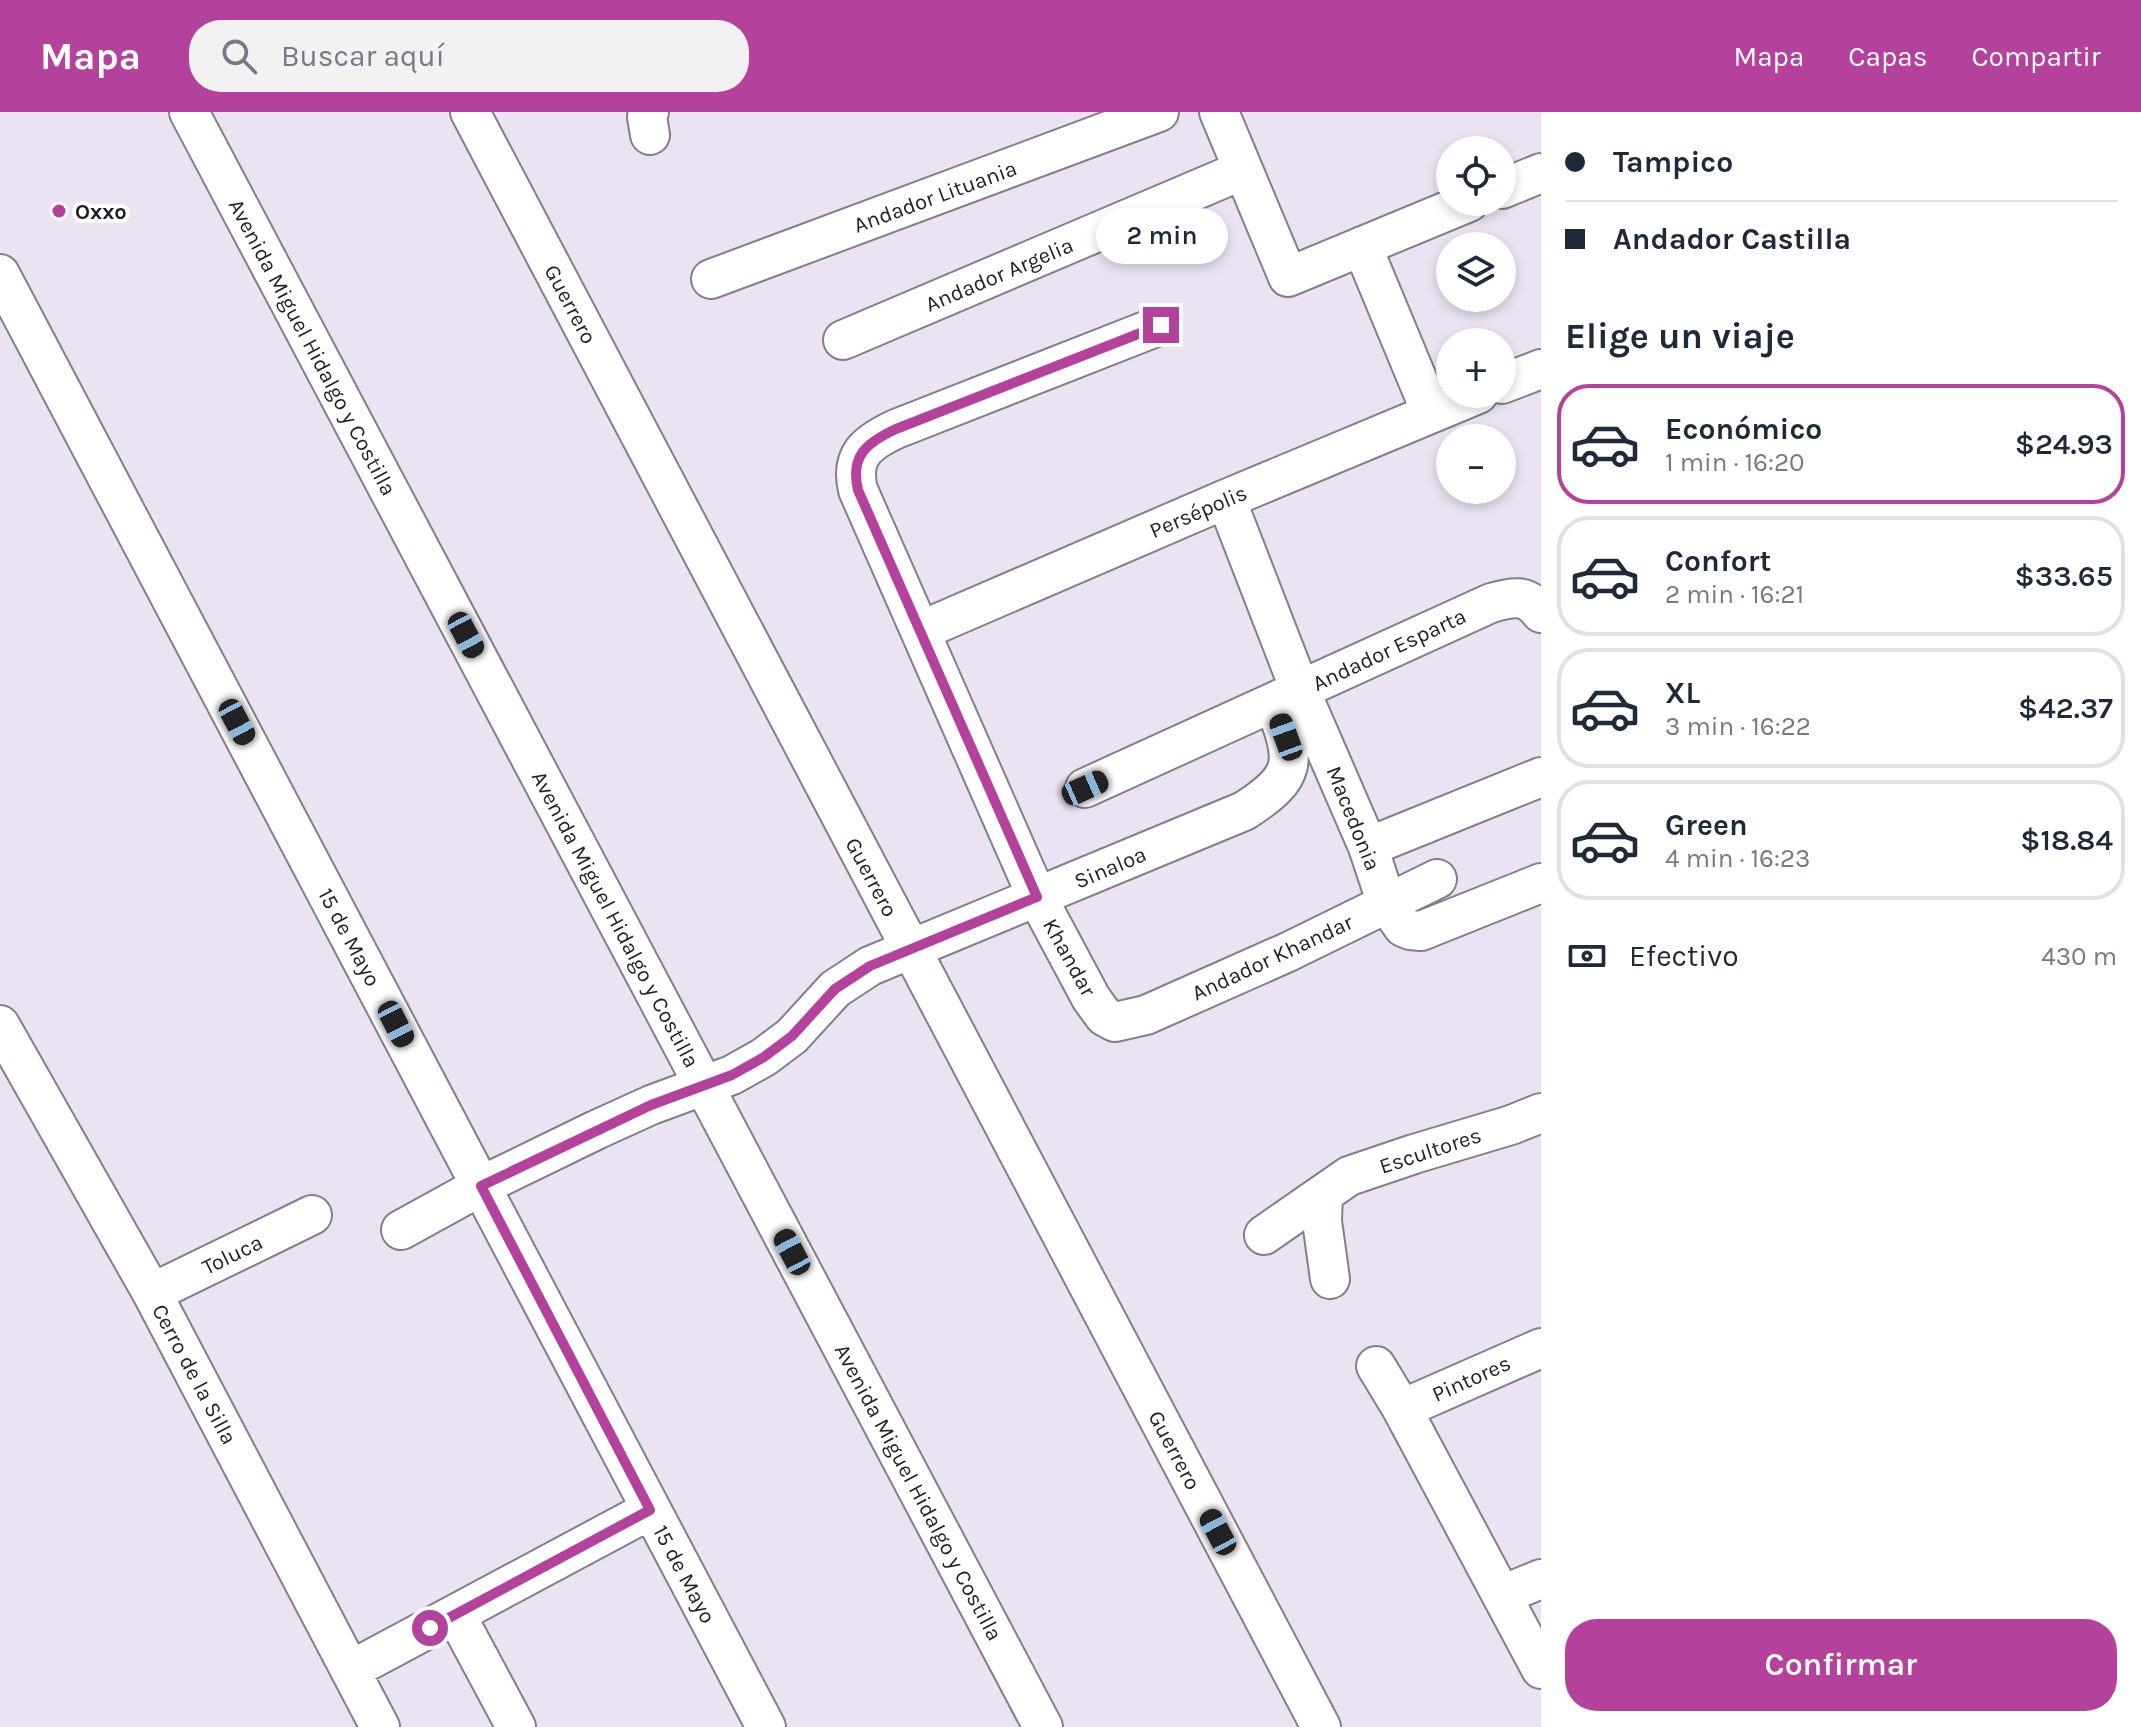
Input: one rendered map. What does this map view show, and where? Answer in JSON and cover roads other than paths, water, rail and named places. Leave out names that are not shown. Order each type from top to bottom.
[{"type":"street","name":"Avenida Miguel Hidalgo y Costilla","points":[[189,112],[1043,1727]]},
{"type":"street","name":"Guerrero","points":[[470,112],[1321,1727]]},
{"type":"street","name":"Andador Lituania","points":[[711,279],[1159,112]]},
{"type":"street","points":[[1219,112],[1288,277],[1436,216]]},
{"type":"street","name":"Andador Argelia","points":[[843,340],[1243,170]]},
{"type":"street","points":[[1516,183],[1541,173]]},
{"type":"street","points":[[1362,246],[1431,412]]},
{"type":"street","name":"15 de Mayo","points":[[0,274],[766,1727]]},
{"type":"street","name":"Khandar","points":[[1104,1016],[1091,998],[1037,897],[858,490],[856,468],[860,455],[868,445],[896,429],[1161,325]]},
{"type":"street","points":[[1516,379],[1541,369]]},
{"type":"street","name":"Persépolis","points":[[920,631],[1441,408]]},
{"type":"street","points":[[1226,499],[1287,696]]},
{"type":"street","name":"Andador Esparta","points":[[1085,788],[1491,603],[1531,605]]},
{"type":"street","name":"Sinaloa","points":[[703,1085],[732,1075],[764,1057],[792,1036],[835,989],[870,966],[1244,811],[1280,784],[1288,771],[1287,696]]},
{"type":"street","name":"Macedonia","points":[[1287,696],[1368,847],[1387,904],[1403,927],[1421,931],[1541,883]]},
{"type":"street","points":[[1368,847],[1541,777]]},
{"type":"street","name":"Andador Khandar","points":[[1104,1016],[1115,1022],[1146,1015],[1288,952],[1437,879]]},
{"type":"street","name":"Cerro de la Silla","points":[[0,1025],[152,1293],[380,1727]]},
{"type":"street","points":[[401,1230],[481,1186],[610,1124],[703,1085]]},
{"type":"street","name":"Escultores","points":[[1264,1235],[1349,1176],[1541,1113]]},
{"type":"street","points":[[1323,1194],[1322,1221],[1330,1279]]},
{"type":"street","name":"Toluca","points":[[152,1293],[312,1215]]},
{"type":"street","name":"Pintores","points":[[1402,1409],[1541,1348]]},
{"type":"street","points":[[1376,1366],[1541,1669]]},
{"type":"street","points":[[351,1670],[650,1510]]},
{"type":"street","points":[[1502,1595],[1541,1579]]},
{"type":"street","points":[[456,1615],[516,1727]]},
{"type":"place","name":"Oxxo","points":[[59,211]]}]
